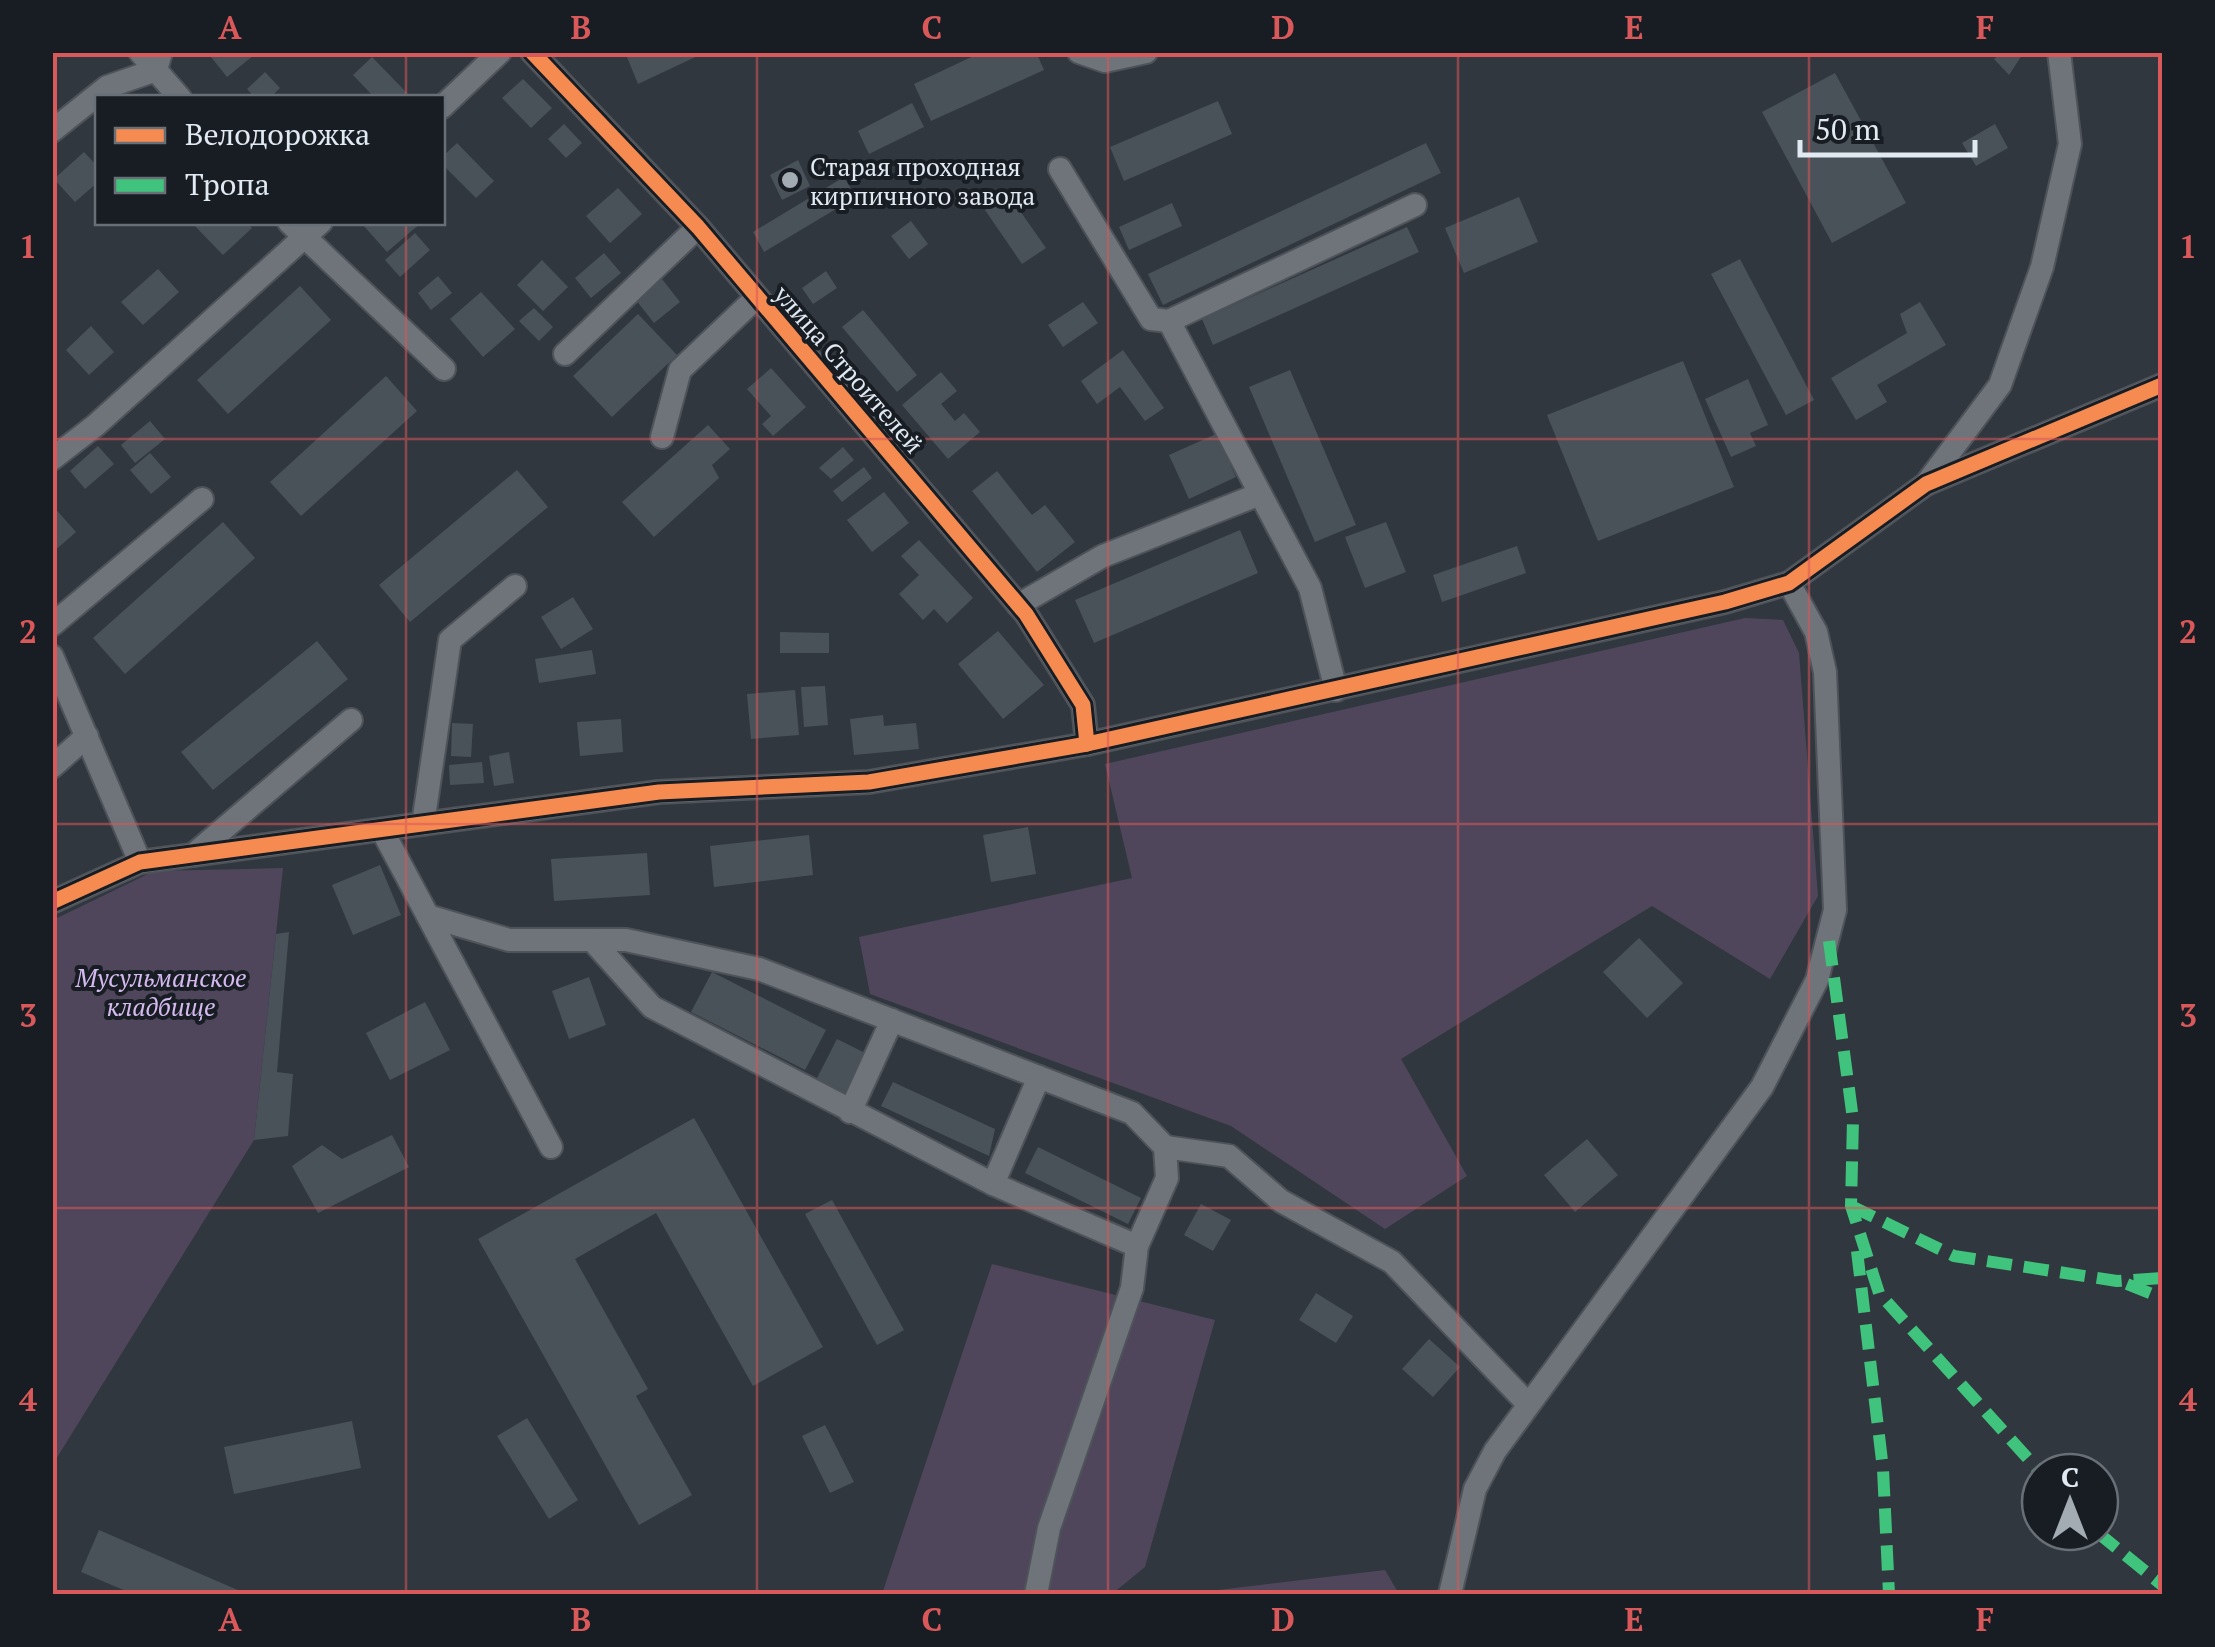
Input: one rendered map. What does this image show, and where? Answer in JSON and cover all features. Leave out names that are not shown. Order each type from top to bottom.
[{"type":"street","points":[[140,52],[159,61],[178,95]]},
{"type":"street","points":[[445,104],[500,52]]},
{"type":"street","name":"улица Строителей","points":[[532,52],[698,227],[1018,605],[1083,705],[1087,744]]},
{"type":"street","points":[[1078,52],[1105,62],[1146,52]]},
{"type":"street","points":[[1926,484],[2000,386],[2042,268],[2070,144],[2059,52]]},
{"type":"street","points":[[98,95],[159,61]]},
{"type":"street","points":[[52,131],[95,97]]},
{"type":"street","points":[[1060,169],[1151,319],[1168,322],[1415,204]]},
{"type":"street","points":[[565,354],[698,227]]},
{"type":"street","points":[[52,459],[304,228],[444,370]]},
{"type":"street","points":[[662,438],[680,370],[756,298]]},
{"type":"street","points":[[1168,322],[1310,588],[1336,690]]},
{"type":"street","points":[[52,902],[140,862],[659,792],[870,782],[1087,744],[1336,690],[1789,583],[1926,484],[2162,385]]},
{"type":"street","points":[[1018,605],[1103,556],[1260,494]]},
{"type":"street","points":[[52,625],[202,499]]},
{"type":"street","points":[[1450,1594],[1475,1489],[1527,1403],[1762,1087],[1825,954],[1835,910],[1825,672],[1816,632],[1789,583]]},
{"type":"street","points":[[424,824],[450,640],[514,586]]},
{"type":"street","points":[[52,656],[140,862]]},
{"type":"street","points":[[193,855],[351,720]]},
{"type":"street","points":[[52,767],[87,736]]},
{"type":"street","points":[[382,830],[551,1146]]},
{"type":"street","points":[[428,916],[509,940],[626,940],[759,968],[1132,1113],[1166,1147],[1229,1156],[1281,1200],[1392,1262],[1527,1403]]},
{"type":"street","points":[[592,940],[652,1007],[993,1184],[1137,1246]]},
{"type":"street","points":[[850,1112],[892,1020]]},
{"type":"street","points":[[993,1184],[1038,1077]]},
{"type":"street","points":[[1036,1594],[1048,1528],[1132,1288],[1137,1246],[1168,1178],[1166,1147]]},
{"type":"green space","points":[[1745,618],[1783,620],[1799,653],[1818,896],[1770,979],[1652,906],[1401,1059],[1467,1176],[1385,1229],[1231,1126],[870,994],[859,937],[1132,878],[1105,764]]},
{"type":"green space","name":"Мусульманское кладбище","points":[[283,868],[254,1140],[53,1464],[53,920],[154,871]]},
{"type":"green space","points":[[992,1264],[1215,1320],[1145,1567],[1112,1594],[882,1594]]},
{"type":"green space","points":[[1385,1570],[1399,1594],[1185,1594]]},
{"type":"building","points":[[207,52],[258,52],[227,77]]},
{"type":"building","points":[[625,52],[706,52],[638,84]]},
{"type":"building","points":[[982,52],[1036,52],[1044,70],[931,121],[914,84]]},
{"type":"building","points":[[2002,52],[2024,52],[2009,75],[1994,59]]},
{"type":"building","points":[[372,57],[407,93],[372,95],[353,75]]},
{"type":"building","points":[[265,72],[280,88],[273,95],[252,95],[247,89]]},
{"type":"building","points":[[1835,73],[1906,203],[1832,243],[1762,112]]},
{"type":"building","points":[[523,79],[552,108],[531,128],[502,98]]},
{"type":"building","points":[[1218,101],[1232,134],[1124,181],[1110,147]]},
{"type":"building","points":[[912,103],[924,127],[869,154],[858,131]]},
{"type":"building","points":[[564,124],[582,143],[566,158],[548,139]]},
{"type":"building","points":[[1995,124],[2008,148],[1976,166],[1962,143]]},
{"type":"building","points":[[457,143],[494,181],[476,198],[445,167],[445,154]]},
{"type":"building","points":[[1426,143],[1441,173],[1163,305],[1148,274]]},
{"type":"building","points":[[84,152],[95,164],[95,185],[75,202],[54,179]]},
{"type":"building","name":"Старая проходная кирпичного завода","points":[[798,160],[810,186],[782,200],[770,175]]},
{"type":"building","points":[[844,177],[856,197],[764,252],[753,232]]},
{"type":"building","points":[[618,188],[642,214],[610,243],[586,216]]},
{"type":"building","points":[[1008,194],[1046,248],[1022,264],[985,210]]},
{"type":"building","points":[[1519,197],[1538,242],[1464,273],[1445,228]]},
{"type":"building","points":[[1172,203],[1182,226],[1129,250],[1119,227]]},
{"type":"building","points":[[911,221],[928,244],[909,259],[891,236]]},
{"type":"building","points":[[194,225],[250,225],[252,228],[223,255]]},
{"type":"building","points":[[363,225],[418,225],[387,252]]},
{"type":"building","points":[[1407,227],[1419,252],[1213,345],[1202,319]]},
{"type":"building","points":[[415,233],[430,250],[400,277],[385,260]]},
{"type":"building","points":[[604,253],[621,273],[591,298],[575,278]]},
{"type":"building","points":[[1740,259],[1814,400],[1786,415],[1711,274]]},
{"type":"building","points":[[542,260],[568,287],[543,311],[517,285]]},
{"type":"building","points":[[158,269],[179,292],[143,325],[121,302]]},
{"type":"building","points":[[826,271],[837,288],[813,304],[802,288]]},
{"type":"building","points":[[438,276],[452,293],[431,310],[418,293]]},
{"type":"building","points":[[662,279],[680,302],[654,323],[636,300]]},
{"type":"building","points":[[300,286],[331,320],[228,414],[197,380]]},
{"type":"building","points":[[481,292],[515,329],[483,357],[450,319]]},
{"type":"building","points":[[1083,302],[1098,323],[1063,347],[1048,325]]},
{"type":"building","points":[[1920,302],[1946,345],[1877,385],[1887,402],[1856,420],[1831,378],[1907,333],[1900,314]]},
{"type":"building","points":[[534,308],[553,327],[539,341],[519,321]]},
{"type":"building","points":[[863,310],[917,375],[897,392],[842,327]]},
{"type":"building","points":[[638,314],[677,355],[612,417],[573,376]]},
{"type":"building","points":[[91,326],[114,352],[89,375],[66,350]]},
{"type":"building","points":[[1123,350],[1164,408],[1145,421],[1120,387],[1097,404],[1081,381]]},
{"type":"building","points":[[1683,361],[1734,487],[1598,541],[1547,415]]},
{"type":"building","points":[[771,368],[806,407],[773,436],[762,424],[771,416],[747,389]]},
{"type":"building","points":[[1290,370],[1356,525],[1315,542],[1249,387]]},
{"type":"building","points":[[941,372],[957,391],[941,404],[955,421],[964,413],[980,432],[948,459],[902,405]]},
{"type":"building","points":[[386,376],[417,411],[301,516],[270,482]]},
{"type":"building","points":[[1748,379],[1768,425],[1750,433],[1756,446],[1731,457],[1705,399]]},
{"type":"building","points":[[150,421],[165,439],[135,463],[121,445]]},
{"type":"building","points":[[708,425],[730,449],[712,465],[719,478],[654,537],[622,502]]},
{"type":"building","points":[[1216,434],[1236,477],[1189,499],[1169,455]]},
{"type":"building","points":[[98,446],[114,464],[85,489],[70,471]]},
{"type":"building","points":[[843,447],[854,460],[831,479],[819,468]]},
{"type":"building","points":[[150,453],[171,477],[151,494],[130,470]]},
{"type":"building","points":[[864,467],[872,478],[842,502],[833,491]]},
{"type":"building","points":[[517,470],[548,507],[410,622],[379,585]]},
{"type":"building","points":[[997,471],[1032,515],[1045,505],[1075,542],[1037,572],[972,491]]},
{"type":"building","points":[[884,492],[909,523],[872,552],[847,520]]},
{"type":"building","points":[[52,505],[76,532],[52,553]]},
{"type":"building","points":[[223,522],[255,558],[125,674],[93,638]]},
{"type":"building","points":[[1386,522],[1406,572],[1365,588],[1345,537]]},
{"type":"building","points":[[1240,530],[1258,573],[1094,643],[1075,600]]},
{"type":"building","points":[[919,540],[973,598],[947,623],[934,609],[923,620],[899,594],[919,575],[901,556]]},
{"type":"building","points":[[1517,546],[1526,573],[1442,602],[1433,575]]},
{"type":"building","points":[[573,597],[593,629],[561,649],[541,617]]},
{"type":"building","points":[[998,631],[1044,685],[1003,719],[958,664]]},
{"type":"building","points":[[780,632],[829,633],[829,653],[780,653]]},
{"type":"building","points":[[317,641],[348,679],[213,790],[181,752]]},
{"type":"building","points":[[592,650],[596,674],[539,683],[535,659]]},
{"type":"building","points":[[825,686],[828,725],[804,727],[801,687]]},
{"type":"building","points":[[795,690],[799,735],[751,739],[747,694]]},
{"type":"building","points":[[883,715],[884,726],[916,723],[919,749],[854,755],[850,719]]},
{"type":"building","points":[[621,719],[623,752],[580,756],[577,722]]},
{"type":"building","points":[[452,723],[473,724],[471,757],[451,756]]},
{"type":"building","points":[[509,752],[514,783],[494,786],[489,756]]},
{"type":"building","points":[[482,762],[484,783],[450,785],[449,765]]},
{"type":"building","points":[[1028,827],[1036,874],[991,882],[983,835]]},
{"type":"building","points":[[809,835],[813,875],[714,887],[710,846]]},
{"type":"building","points":[[647,853],[650,895],[554,901],[551,859]]},
{"type":"building","points":[[380,865],[401,915],[353,935],[332,885]]},
{"type":"building","points":[[289,932],[277,1072],[293,1074],[288,1136],[254,1140],[276,934]]},
{"type":"building","points":[[1639,938],[1683,983],[1647,1018],[1603,972]]},
{"type":"building","points":[[712,972],[826,1030],[805,1070],[691,1012]]},
{"type":"building","points":[[589,977],[606,1025],[569,1039],[552,991]]},
{"type":"building","points":[[425,1002],[450,1050],[390,1080],[366,1033]]},
{"type":"building","points":[[837,1039],[865,1053],[845,1094],[816,1080]]},
{"type":"building","points":[[893,1082],[995,1129],[989,1156],[881,1106]]},
{"type":"building","points":[[694,1118],[823,1347],[753,1386],[656,1213],[575,1259],[648,1389],[636,1396],[692,1495],[639,1525],[478,1239]]},
{"type":"building","points":[[392,1135],[409,1167],[318,1213],[292,1166],[322,1145],[342,1159]]},
{"type":"building","points":[[1587,1139],[1618,1175],[1575,1212],[1544,1175]]},
{"type":"building","points":[[1038,1147],[1141,1198],[1128,1224],[1025,1173]]},
{"type":"building","points":[[832,1200],[904,1330],[877,1345],[805,1214]]},
{"type":"building","points":[[1201,1204],[1231,1220],[1213,1251],[1184,1235]]},
{"type":"building","points":[[1316,1293],[1353,1316],[1336,1343],[1299,1320]]},
{"type":"building","points":[[1429,1339],[1460,1367],[1433,1397],[1402,1369]]},
{"type":"building","points":[[527,1418],[578,1500],[549,1519],[497,1436]]},
{"type":"building","points":[[352,1421],[361,1468],[234,1494],[224,1447]]},
{"type":"building","points":[[825,1425],[854,1482],[830,1493],[802,1436]]},
{"type":"building","points":[[99,1530],[247,1594],[133,1594],[81,1572]]},
{"type":"marked path","points":[[1829,941],[1853,1119],[1851,1206],[1879,1293],[2022,1452]]},
{"type":"marked path","points":[[1851,1206],[1954,1256],[2117,1281],[2162,1278]]},
{"type":"marked path","points":[[1857,1251],[1883,1469],[1889,1594]]},
{"type":"marked path","points":[[2127,1284],[2162,1298]]},
{"type":"marked path","points":[[2120,1551],[2162,1585]]},
{"type":"cycle path","points":[[532,52],[698,227],[1026,614],[1083,705],[1087,744]]},
{"type":"cycle path","points":[[52,902],[140,862],[659,792],[869,782],[1087,744],[1725,602],[1789,583],[1926,484],[2162,385]]},
{"type":"place","name":"Старая проходная кирпичного завода","points":[[790,180]]}]
